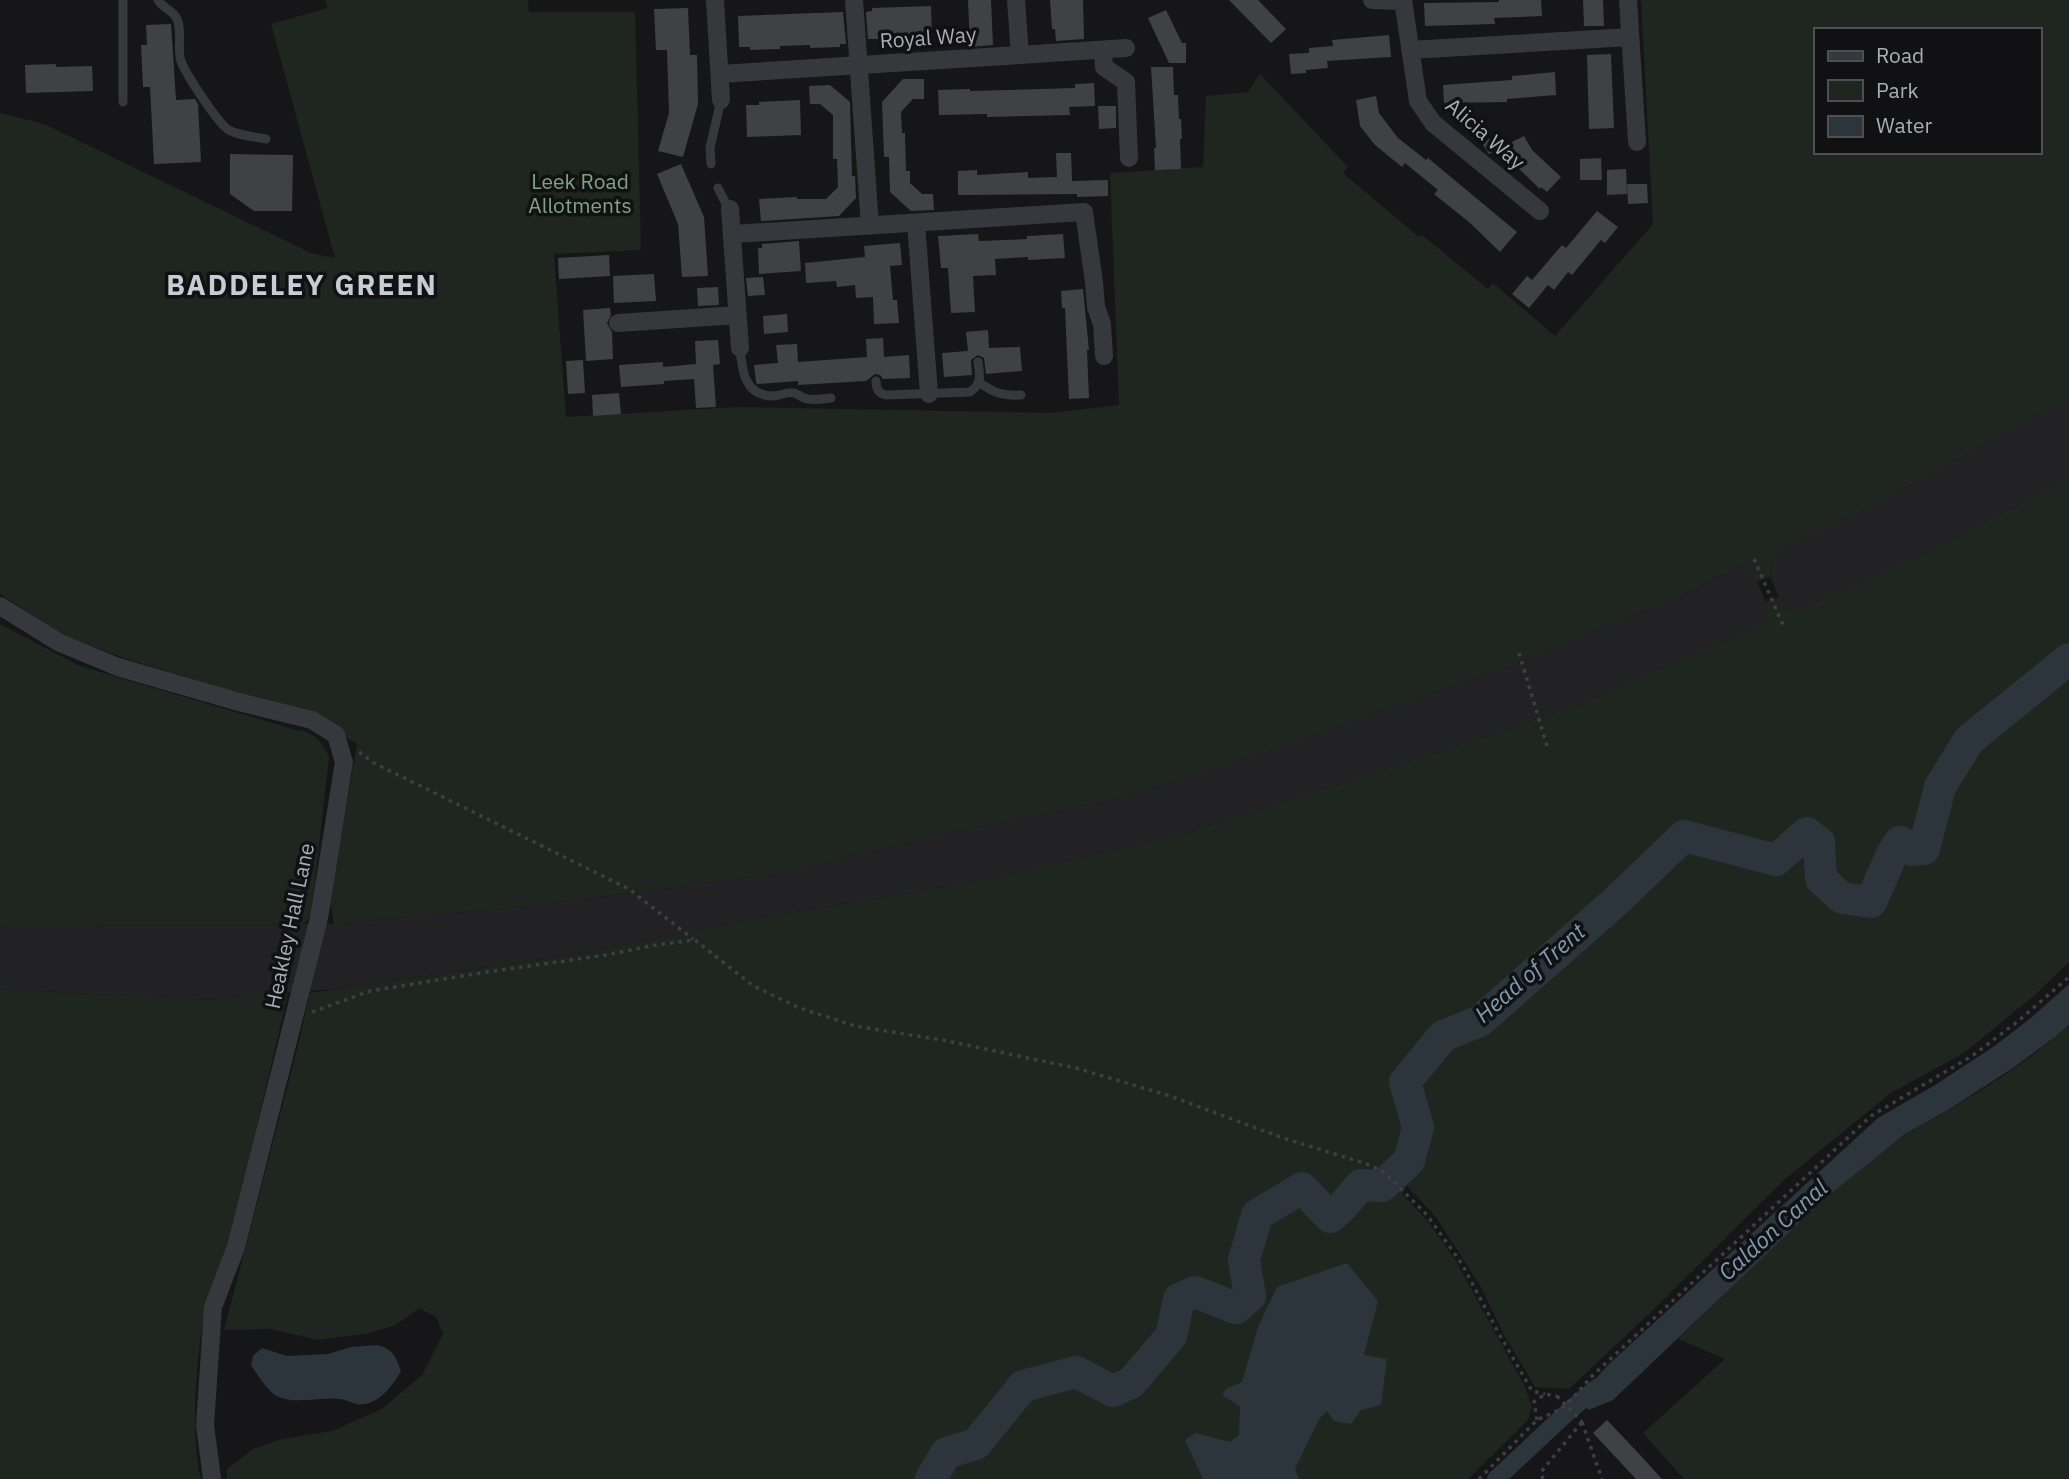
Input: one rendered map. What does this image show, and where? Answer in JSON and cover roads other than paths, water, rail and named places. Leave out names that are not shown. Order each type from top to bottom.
[{"type":"street","points":[[715,0],[722,100]]},
{"type":"street","points":[[720,74],[860,65],[854,0]]},
{"type":"street","points":[[1016,0],[1020,55]]},
{"type":"street","points":[[1372,0],[1403,0]]},
{"type":"street","name":"Alicia Way","points":[[1403,0],[1418,101],[1433,123],[1540,211]]},
{"type":"street","points":[[1628,0],[1637,142]]},
{"type":"street","points":[[1410,50],[1630,37]]},
{"type":"street","name":"Royal Way","points":[[870,226],[860,65],[1020,55],[1103,59],[1126,48]]},
{"type":"street","points":[[1103,59],[1126,82],[1129,158]]},
{"type":"street","points":[[730,209],[740,348]]},
{"type":"street","points":[[733,234],[1084,212],[1096,307],[1102,324],[1104,356]]},
{"type":"street","points":[[916,223],[929,394]]},
{"type":"street","points":[[618,323],[738,315]]},
{"type":"street","name":"Heakley Hall Lane","points":[[0,606],[60,643],[118,667],[312,720],[336,735],[344,762],[318,918],[236,1247],[213,1307],[205,1425],[212,1479]]},
{"type":"lane","points":[[123,0],[123,102]]},
{"type":"lane","points":[[158,0],[178,20],[180,59],[184,69],[228,130],[267,139]]},
{"type":"lane","points":[[711,164],[710,148],[722,100]]},
{"type":"lane","points":[[718,188],[730,209]]},
{"type":"lane","points":[[740,348],[746,381],[760,394],[772,396],[793,392],[811,400],[831,398]]},
{"type":"lane","points":[[876,381],[876,388],[886,395],[970,392],[979,382],[978,362]]},
{"type":"lane","points":[[979,382],[1003,396],[1021,395]]},
{"type":"water","points":[[2069,984],[2069,1025],[2055,1037],[1948,1110],[1906,1133],[1823,1200],[1613,1400],[1589,1410],[1578,1398],[1609,1364],[1878,1118],[1996,1045]]},
{"type":"water","points":[[1347,1263],[1378,1301],[1364,1355],[1387,1359],[1381,1405],[1361,1410],[1351,1424],[1334,1421],[1327,1411],[1319,1419],[1295,1469],[1299,1479],[1203,1479],[1185,1440],[1196,1433],[1230,1442],[1239,1435],[1240,1406],[1222,1395],[1226,1389],[1242,1382],[1258,1327],[1277,1287]]},
{"type":"water","points":[[378,1345],[394,1355],[401,1371],[386,1391],[366,1404],[332,1398],[282,1398],[268,1389],[251,1365],[253,1356],[262,1348],[287,1356],[328,1354],[351,1347]]},
{"type":"waterway","name":"Head of Trent","points":[[931,1479],[946,1453],[976,1444],[1023,1386],[1076,1372],[1113,1391],[1131,1383],[1171,1336],[1179,1299],[1195,1292],[1236,1308],[1250,1296],[1244,1260],[1257,1215],[1302,1188],[1330,1217],[1361,1185],[1382,1186],[1409,1161],[1418,1127],[1405,1082],[1443,1036],[1480,1021],[1615,902],[1684,836],[1776,860],[1807,833],[1819,842],[1821,879],[1842,898],[1871,902],[1900,842],[1912,850],[1924,849],[1940,787],[1969,740],[2069,659]]},
{"type":"waterway","name":"Caldon Canal","points":[[1496,1479],[1598,1387]]},
{"type":"district","name":"BADDELEY GREEN","points":[[302,285]]},
{"type":"park label","name":"Leek Road Allotments","points":[[580,194]]}]
